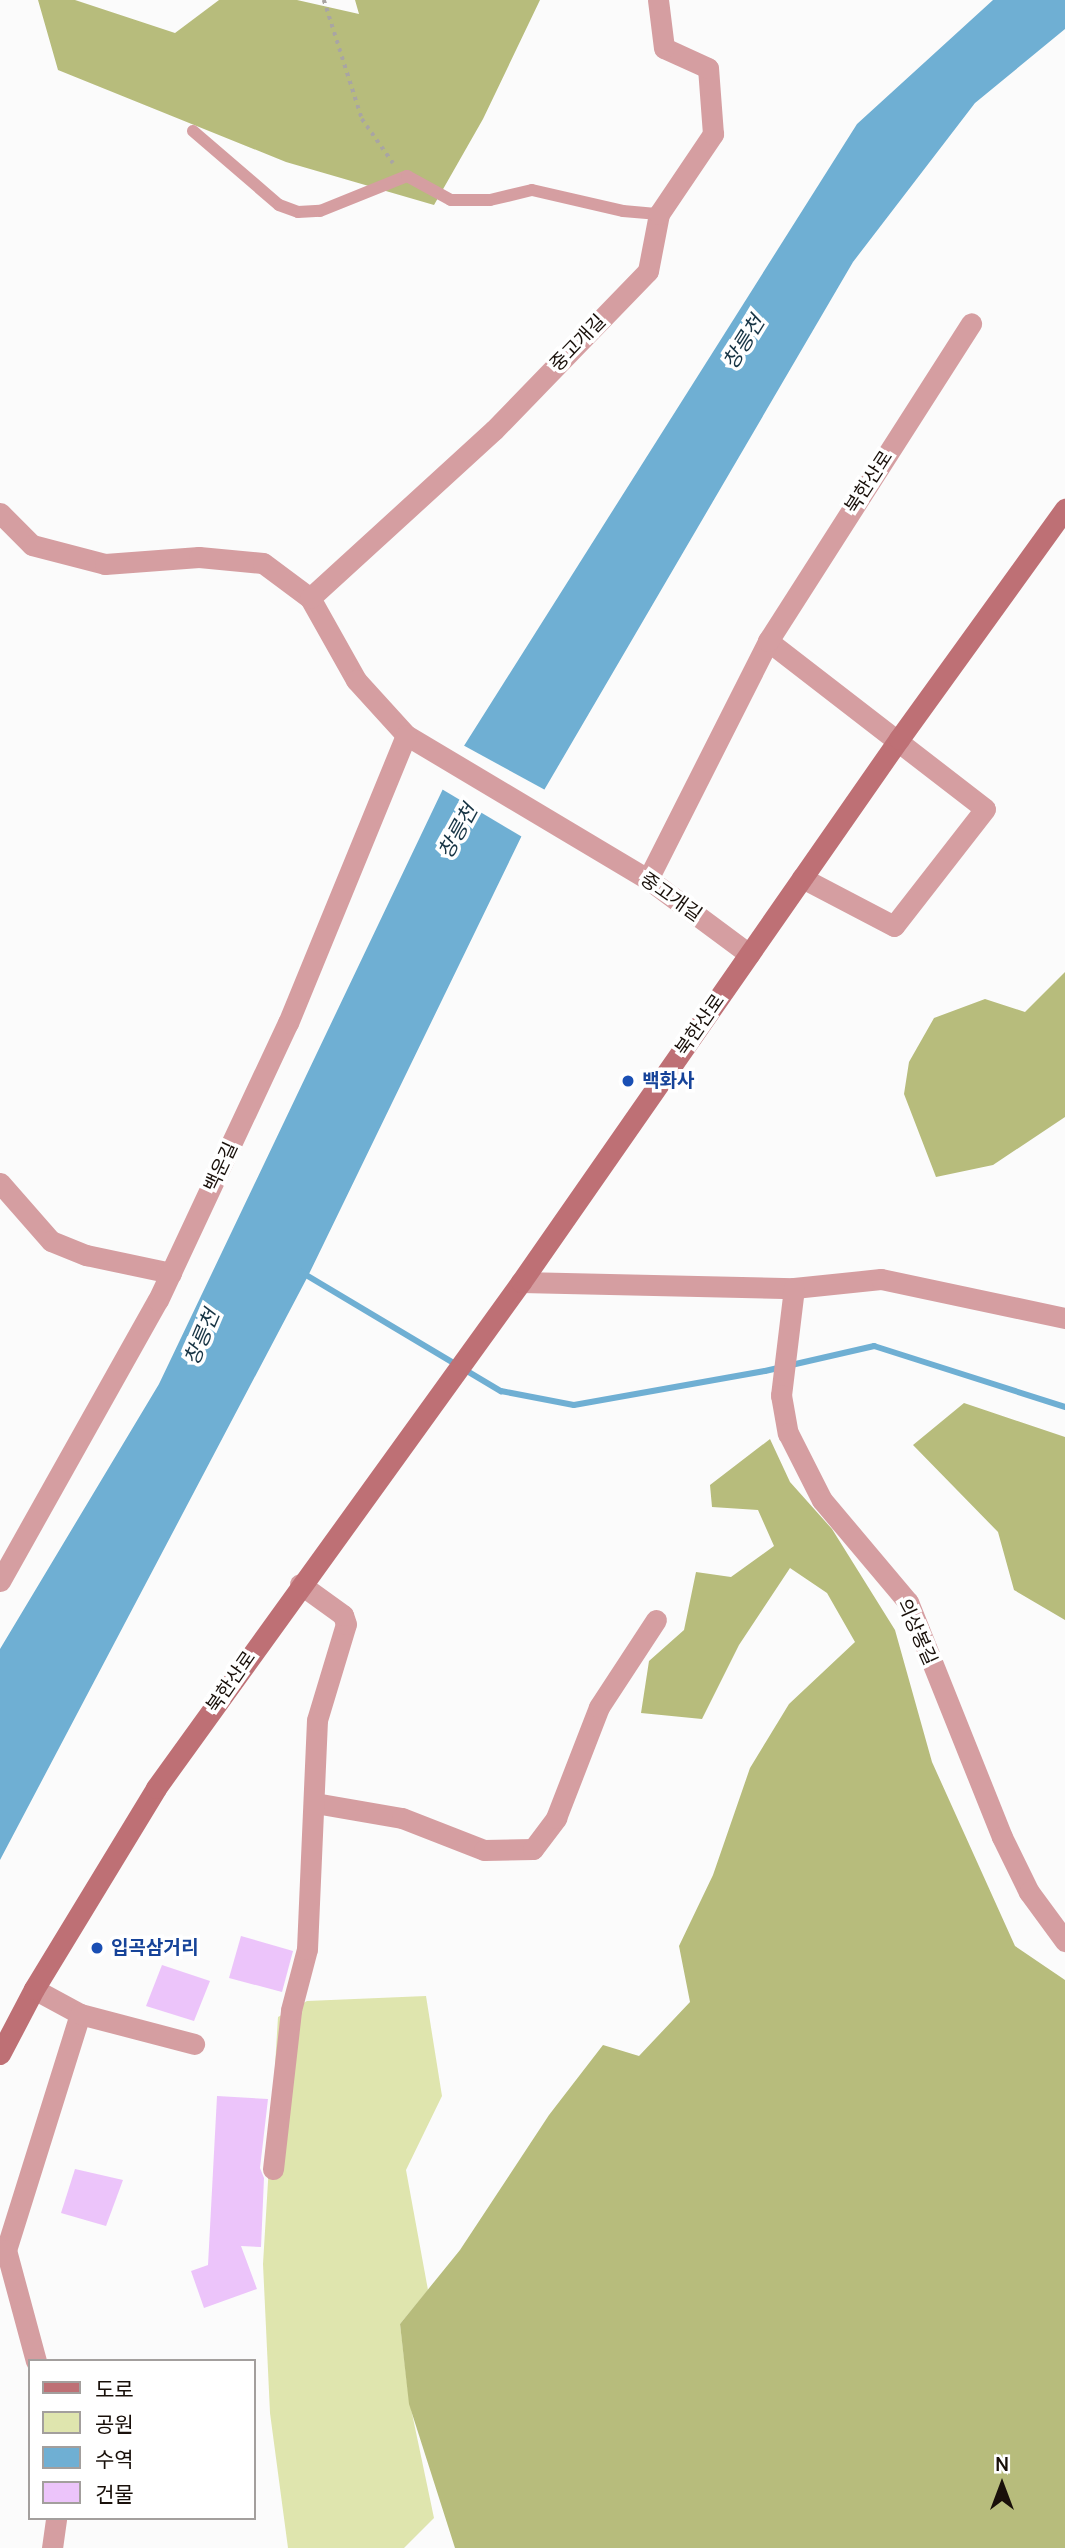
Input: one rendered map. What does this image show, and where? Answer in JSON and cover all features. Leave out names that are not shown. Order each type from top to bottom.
[{"type":"main road","name":"북한산로","points":[[0,2054],[34,1989],[156,1788],[300,1584],[521,1282],[899,739],[1065,509]]},
{"type":"street","name":"중고개길","points":[[310,598],[494,430],[648,271],[659,214],[713,134],[708,68],[664,48],[658,0]]},
{"type":"street","name":"북한산로","points":[[648,879],[768,641],[971,323]]},
{"type":"street","points":[[0,513],[32,545],[105,564],[199,557],[262,563],[310,598],[356,680],[406,735]]},
{"type":"street","points":[[768,641],[899,739],[985,809],[894,926],[802,878]]},
{"type":"street","name":"중고개길","points":[[406,735],[430,752],[648,879],[749,954]]},
{"type":"street","name":"백운길","points":[[0,1581],[22,1549],[171,1273],[288,1023],[406,735]]},
{"type":"street","points":[[0,1183],[51,1241],[86,1255],[171,1273]]},
{"type":"street","points":[[521,1282],[794,1287],[881,1279],[1065,1318]]},
{"type":"street","name":"의상봉길","points":[[794,1287],[781,1395],[788,1433],[822,1500],[908,1602],[1002,1837],[1029,1892],[1065,1941]]},
{"type":"street","points":[[273,2169],[291,2010],[307,1949],[317,1720],[346,1624],[343,1615],[300,1584]]},
{"type":"street","points":[[315,1803],[402,1818],[484,1850],[533,1849],[556,1818],[598,1707],[656,1620]]},
{"type":"street","points":[[34,1989],[80,2014],[194,2044]]},
{"type":"street","points":[[35,2359],[6,2250],[80,2014]]},
{"type":"street","points":[[52,2548],[56,2520]]},
{"type":"lane","points":[[193,131],[279,205],[298,212],[320,211],[407,176],[451,200],[491,200],[532,190],[623,211],[659,214]]},
{"type":"path","points":[[324,0],[362,119],[383,154],[407,176]]},
{"type":"green space","points":[[38,0],[75,0],[175,33],[219,0],[297,0],[359,14],[355,0],[540,0],[483,119],[434,205],[286,162],[58,70]]},
{"type":"green space","points":[[1065,972],[1065,1117],[993,1165],[936,1177],[904,1094],[909,1062],[934,1018],[985,999],[1025,1012]]},
{"type":"green space","points":[[964,1403],[1065,1437],[1065,1620],[1014,1590],[998,1532],[913,1445]]},
{"type":"green space","points":[[770,1439],[790,1482],[832,1529],[895,1630],[932,1762],[1015,1946],[1065,1980],[1065,2548],[455,2548],[409,2404],[400,2324],[460,2250],[549,2115],[603,2045],[639,2056],[690,2002],[679,1946],[713,1875],[750,1768],[789,1704],[855,1642],[827,1593],[790,1568],[739,1645],[702,1719],[641,1713],[649,1661],[684,1630],[696,1572],[731,1577],[774,1546],[758,1510],[712,1507],[710,1485]]},
{"type":"green space","points":[[426,1996],[442,2096],[406,2170],[428,2290],[400,2324],[409,2399],[434,2518],[404,2548],[288,2548],[270,2413],[263,2264],[278,2017],[307,2001]]},
{"type":"water","name":"창릉천","points":[[993,0],[1065,0],[1065,29],[975,103],[853,262],[543,792],[308,1276],[0,1860],[0,1649],[159,1384],[462,749],[857,124]]},
{"type":"pier","points":[[461,744],[547,791],[524,838],[440,788]]},
{"type":"building","points":[[241,1936],[293,1951],[282,1992],[229,1978]]},
{"type":"building","points":[[162,1965],[210,1981],[194,2021],[146,2006]]},
{"type":"building","points":[[217,2096],[268,2099],[260,2168],[264,2178],[261,2247],[241,2246],[257,2289],[204,2308],[191,2271],[208,2265]]},
{"type":"building","points":[[75,2169],[123,2180],[106,2226],[61,2213]]},
{"type":"waterway","points":[[301,1272],[501,1391],[574,1405],[765,1371],[874,1346],[1065,1407]]},
{"type":"place","name":"백화사","points":[[628,1081]]},
{"type":"place","name":"입곡삼거리","points":[[97,1948]]}]
